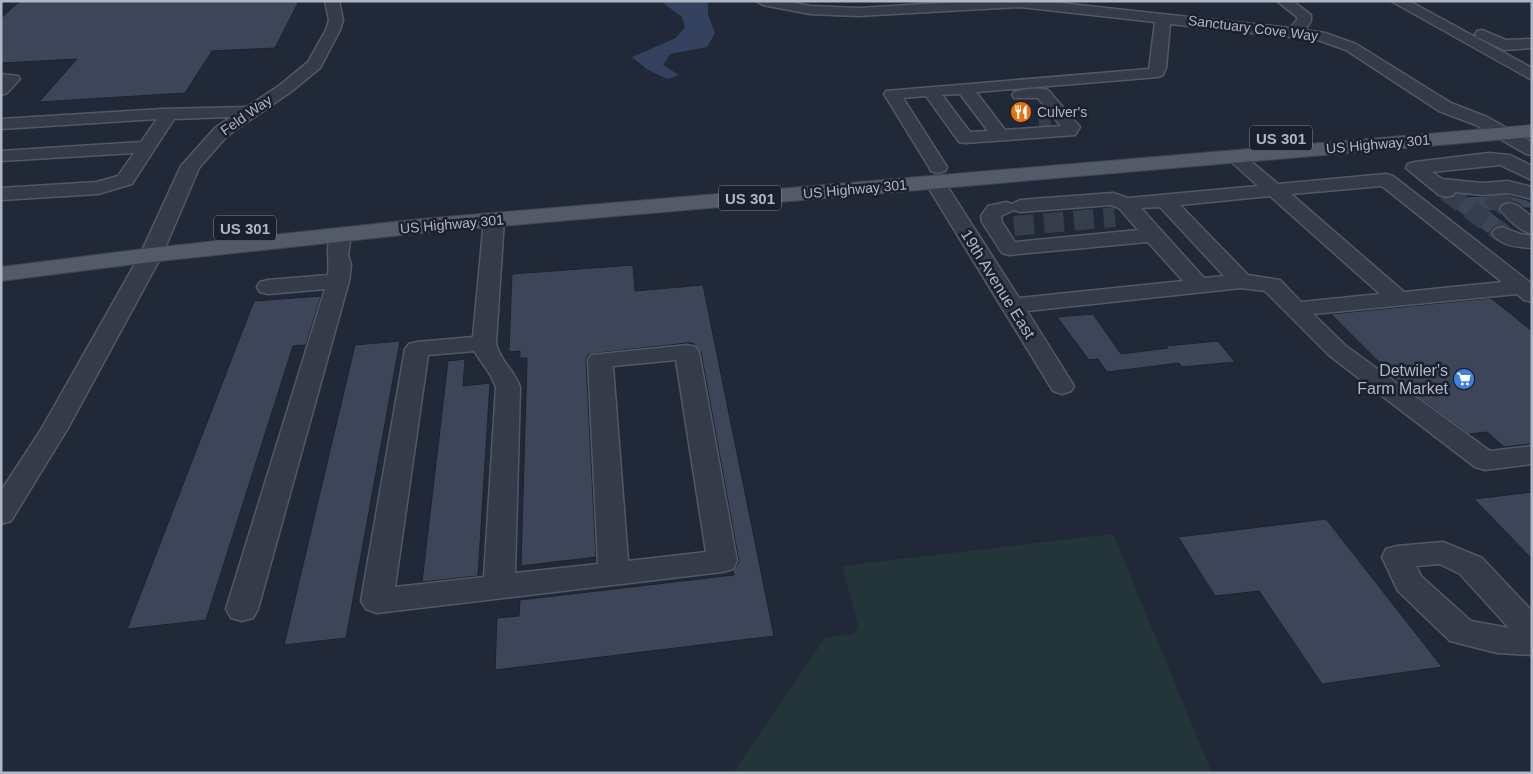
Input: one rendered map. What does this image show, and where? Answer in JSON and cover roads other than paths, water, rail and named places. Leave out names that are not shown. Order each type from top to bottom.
[{"type":"main road","name":"US 301","points":[[154,246],[395,213],[687,188],[946,176],[1039,159],[1532,117]]},
{"type":"main road","name":"US 301","points":[[1501,134],[1532,131]]},
{"type":"main road","name":"US Highway 301","points":[[1,257],[341,234],[789,195],[936,175],[1234,156],[1501,134]]},
{"type":"main road","points":[[494,220],[507,213],[522,210],[599,203],[687,188]]},
{"type":"main road","name":"US Highway 301","points":[[1,274],[154,246]]},
{"type":"street","name":"Feld Way","points":[[1,514],[55,428],[154,246],[190,166],[206,146],[221,132],[286,88],[314,66],[333,30],[336,20],[332,1]]},
{"type":"street","name":"Sanctuary Cove Way","points":[[763,1],[810,10],[858,12],[1020,3],[1298,30]]},
{"type":"street","points":[[789,1],[814,5],[856,7],[941,1]]},
{"type":"street","name":"Sanctuary Cove Way","points":[[1058,1],[1298,30],[1320,36],[1351,47],[1445,107],[1481,121],[1532,150]]},
{"type":"street","points":[[1284,1],[1304,15],[1304,21],[1298,30]]},
{"type":"street","points":[[1398,1],[1532,75]]},
{"type":"street","points":[[1420,1],[1504,45],[1532,43]]},
{"type":"street","points":[[930,92],[969,93],[1038,89],[1152,74],[1157,72],[1158,68],[1163,18]]},
{"type":"street","points":[[1484,35],[1532,32]]},
{"type":"street","points":[[1532,57],[1524,57],[1532,62]]},
{"type":"street","points":[[1,80],[12,79],[1,90]]},
{"type":"street","points":[[1038,89],[1051,123]]},
{"type":"street","points":[[930,92],[965,138],[998,132],[1051,123],[1071,127],[1069,132],[998,132]]},
{"type":"street","name":"19th Avenue East","points":[[930,92],[892,94],[978,252],[1062,386]]},
{"type":"street","points":[[969,93],[998,132]]},
{"type":"street","points":[[1,124],[169,114],[248,112]]},
{"type":"street","points":[[1,194],[98,188],[125,180],[169,114]]},
{"type":"street","points":[[1,140],[158,130]]},
{"type":"street","points":[[1,156],[147,147]]},
{"type":"street","points":[[1234,156],[1398,299]]},
{"type":"street","points":[[1532,174],[1504,159],[1489,159],[1415,168],[1441,188],[1486,192],[1508,188],[1532,193]]},
{"type":"street","points":[[1,173],[135,164]]},
{"type":"street","points":[[1125,212],[1165,200],[1386,180],[1527,291]]},
{"type":"street","points":[[1009,249],[1005,227],[991,216],[995,210],[1113,199],[1125,212],[1154,236],[1198,286]]},
{"type":"street","points":[[1165,200],[1241,281]]},
{"type":"street","points":[[1510,209],[1532,228]]},
{"type":"street","points":[[494,220],[484,343],[488,356],[503,373],[508,387],[499,587]]},
{"type":"street","points":[[1502,233],[1515,240],[1532,242]]},
{"type":"street","points":[[242,609],[338,281],[340,265],[337,255],[341,234]]},
{"type":"street","points":[[978,252],[1154,236]]},
{"type":"street","points":[[268,287],[338,281]]},
{"type":"street","points":[[1012,306],[1241,281],[1272,285],[1338,351],[1485,461],[1532,455]]},
{"type":"street","points":[[1295,309],[1398,299],[1527,291]]},
{"type":"street","points":[[484,343],[417,349],[377,601],[614,574],[722,561],[687,352],[600,360],[614,574]]},
{"type":"street","points":[[1532,632],[1471,566],[1442,553],[1396,557],[1408,583],[1461,632],[1497,640],[1532,642]]},
{"type":"water","points":[[666,1],[708,1],[708,15],[715,33],[707,47],[670,54],[663,65],[679,75],[667,79],[648,70],[632,57],[676,38],[685,27],[682,17],[663,3]]},
{"type":"tunnel","points":[[1039,126],[1051,125]]},
{"type":"tunnel","points":[[1446,191],[1502,233]]},
{"type":"tunnel","points":[[1490,195],[1510,209]]},
{"type":"tunnel","points":[[1014,226],[1115,217]]},
{"type":"place","name":"Culver's","points":[[1021,112]]},
{"type":"place","name":"Detwiler's Farm Market","points":[[1464,379]]}]
